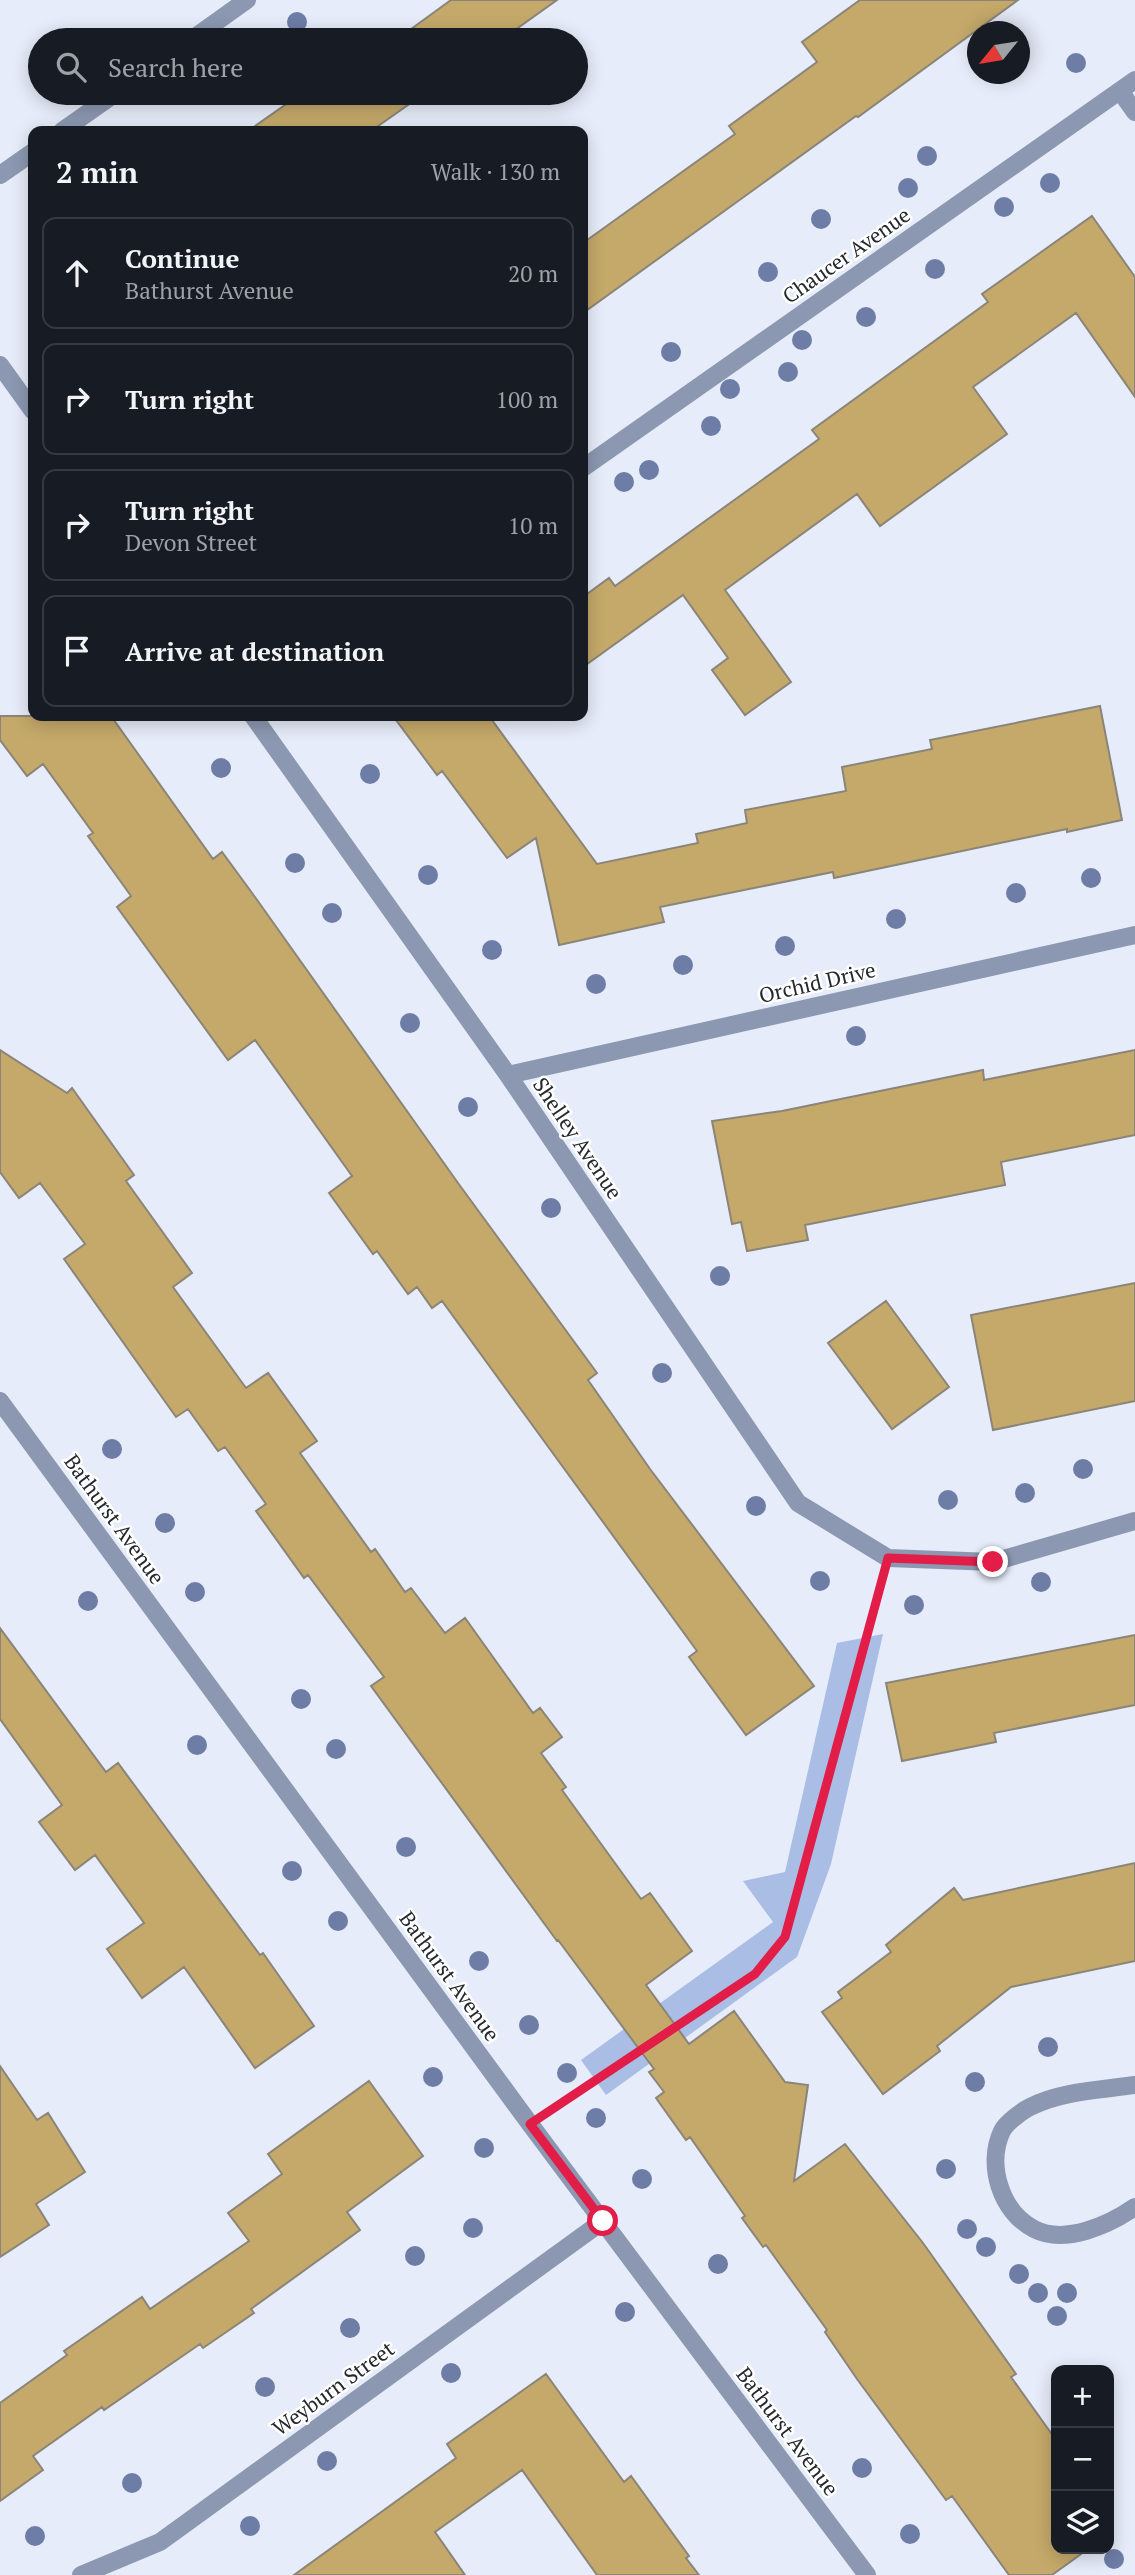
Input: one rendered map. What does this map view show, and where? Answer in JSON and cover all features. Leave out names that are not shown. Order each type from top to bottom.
[{"type":"street","points":[[208,28],[247,0]]},
{"type":"street","name":"Chaucer Avenue","points":[[588,464],[1135,80]]},
{"type":"street","points":[[1119,91],[1135,112]]},
{"type":"street","points":[[69,126],[100,105]]},
{"type":"street","points":[[0,175],[28,155]]},
{"type":"street","points":[[0,365],[28,404]]},
{"type":"street","name":"Shelley Avenue","points":[[257,721],[508,1075],[798,1503],[888,1558]]},
{"type":"street","name":"Orchid Drive","points":[[508,1075],[1135,935]]},
{"type":"street","name":"Bathurst Avenue","points":[[0,1401],[530,2124],[867,2575]]},
{"type":"street","points":[[888,1558],[993,1562],[1135,1521]]},
{"type":"street","points":[[1135,2085],[1060,2096],[1029,2108],[1003,2129],[994,2161],[1000,2189],[1013,2212],[1034,2230],[1058,2235],[1082,2232],[1107,2223],[1135,2207]]},
{"type":"street","name":"Weyburn Street","points":[[81,2575],[160,2542],[603,2221]]},
{"type":"path","points":[[530,2124],[755,1974],[785,1937],[888,1558]]},
{"type":"shaded area","points":[[883,1634],[831,1864],[797,1957],[606,2095],[581,2060],[773,1922],[743,1881],[785,1872],[837,1643]]},
{"type":"building","points":[[451,0],[557,0],[518,28],[412,28]]},
{"type":"building","points":[[860,0],[1018,0],[989,21],[967,21],[967,37],[588,309],[588,239],[735,134],[729,126],[817,62],[802,42]]},
{"type":"building","points":[[285,105],[408,105],[378,126],[255,126]]},
{"type":"building","points":[[1092,216],[1135,277],[1135,397],[1076,313],[973,387],[1007,434],[880,526],[857,494],[725,590],[791,682],[745,715],[712,670],[728,658],[683,595],[588,663],[588,593],[609,578],[615,586],[819,439],[812,430],[988,302],[982,294]]},
{"type":"building","points":[[1100,706],[1122,820],[834,878],[833,872],[660,907],[664,922],[559,945],[536,838],[507,858],[442,771],[437,775],[397,721],[493,721],[597,864],[698,843],[696,834],[747,823],[745,810],[846,791],[842,767],[932,749],[930,740]]},
{"type":"building","points":[[0,716],[28,716],[28,721],[115,721],[213,859],[222,852],[255,897],[597,1373],[588,1380],[650,1469],[814,1686],[746,1735],[689,1657],[697,1651],[442,1301],[432,1308],[417,1287],[408,1294],[377,1251],[373,1254],[329,1193],[352,1176],[255,1040],[228,1060],[117,907],[131,896],[88,836],[93,833],[43,764],[27,776],[0,740]]},
{"type":"building","points":[[0,1050],[67,1093],[72,1088],[134,1175],[126,1181],[192,1273],[173,1287],[246,1388],[268,1373],[317,1441],[300,1453],[371,1552],[375,1549],[405,1592],[411,1588],[445,1633],[465,1618],[533,1713],[540,1708],[562,1737],[541,1753],[566,1787],[562,1790],[641,1899],[650,1893],[692,1951],[646,1985],[689,2044],[734,2011],[785,2082],[808,2085],[794,2181],[845,2144],[923,2243],[1016,2374],[1011,2377],[1051,2433],[1051,2554],[1081,2554],[1052,2575],[1009,2575],[952,2496],[946,2500],[857,2379],[825,2332],[827,2330],[766,2245],[763,2247],[742,2218],[745,2216],[690,2137],[686,2140],[656,2098],[664,2092],[649,2072],[654,2069],[371,1686],[384,1677],[308,1575],[304,1578],[256,1511],[266,1504],[225,1447],[218,1451],[188,1409],[176,1417],[64,1259],[85,1244],[40,1183],[19,1198],[0,1172]]},
{"type":"building","points":[[1135,1050],[1135,1135],[1001,1162],[1005,1185],[805,1225],[808,1240],[747,1251],[741,1222],[732,1224],[712,1121],[782,1111],[983,1070],[984,1080]]},
{"type":"building","points":[[1135,1283],[1135,1401],[993,1430],[971,1315]]},
{"type":"building","points":[[886,1301],[949,1387],[892,1429],[828,1343]]},
{"type":"building","points":[[0,1628],[106,1772],[118,1763],[260,1955],[263,1953],[314,2026],[255,2068],[184,1967],[142,1998],[107,1949],[144,1923],[95,1855],[75,1870],[39,1822],[62,1805],[0,1719]]},
{"type":"building","points":[[1135,1635],[1135,1705],[994,1733],[996,1742],[902,1761],[886,1683]]},
{"type":"building","points":[[1135,1863],[1135,1961],[1011,1987],[937,2046],[940,2051],[883,2094],[822,2012],[842,1998],[838,1992],[891,1952],[886,1945],[954,1888],[963,1900]]},
{"type":"building","points":[[0,2066],[37,2120],[48,2113],[85,2172],[36,2204],[49,2225],[0,2257]]},
{"type":"building","points":[[369,2081],[423,2156],[347,2212],[360,2230],[251,2309],[254,2313],[203,2348],[200,2344],[104,2410],[102,2407],[33,2456],[43,2470],[0,2501],[0,2403],[67,2355],[64,2351],[142,2297],[150,2309],[249,2241],[228,2213],[282,2174],[268,2154]]},
{"type":"building","points":[[546,2374],[624,2482],[631,2476],[689,2556],[686,2558],[699,2575],[597,2575],[522,2470],[435,2532],[465,2575],[294,2575],[456,2458],[447,2444]]},
{"type":"route","points":[[603,2221],[530,2124],[755,1974],[785,1937],[888,1558],[993,1562]]}]
